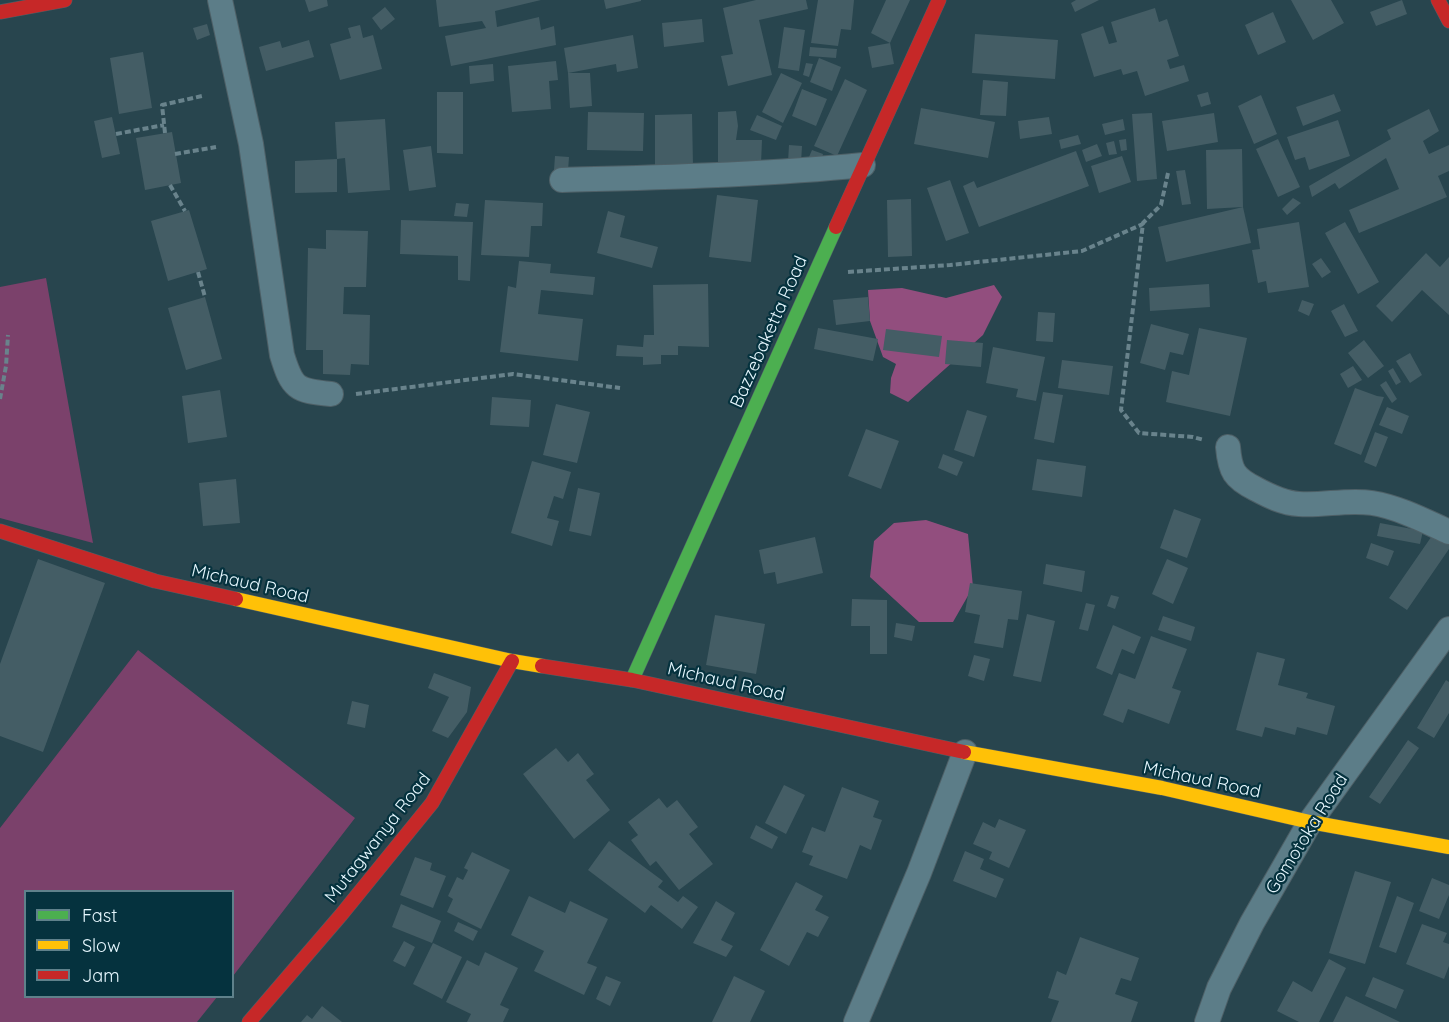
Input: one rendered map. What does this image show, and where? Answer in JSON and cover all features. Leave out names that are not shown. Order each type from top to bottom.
[{"type":"street","points":[[0,12],[65,0]]},
{"type":"street","points":[[220,0],[251,144],[282,355],[291,381],[301,389],[331,394]]},
{"type":"street","name":"Bazzebaketta Road","points":[[632,680],[939,0]]},
{"type":"street","points":[[1438,0],[1449,21]]},
{"type":"street","points":[[562,180],[708,176],[863,165]]},
{"type":"street","points":[[1228,447],[1229,463],[1235,477],[1274,499],[1298,504],[1348,501],[1374,503],[1449,532]]},
{"type":"street","name":"Michaud Road","points":[[0,531],[155,581],[512,661],[632,680],[965,752],[1162,788],[1310,822],[1449,847]]},
{"type":"street","name":"Gomotoka Road","points":[[1207,1022],[1219,988],[1252,923],[1310,822],[1449,629]]},
{"type":"street","name":"Mutagwanya Road","points":[[249,1022],[341,915],[432,803],[512,661]]},
{"type":"street","points":[[856,1022],[919,873],[965,752]]},
{"type":"path","points":[[165,133],[162,105],[202,96]]},
{"type":"path","points":[[116,134],[164,125]]},
{"type":"path","points":[[175,154],[216,147]]},
{"type":"path","points":[[816,274],[922,268],[1082,251],[1143,223],[1161,205],[1168,173]]},
{"type":"path","points":[[170,185],[186,211]]},
{"type":"path","points":[[1143,223],[1121,410],[1138,433],[1193,436],[1228,447]]},
{"type":"path","points":[[198,272],[205,297]]},
{"type":"path","points":[[0,399],[6,366],[8,335]]},
{"type":"path","points":[[331,394],[396,390],[513,374],[620,388]]},
{"type":"shaded area","points":[[46,278],[93,543],[0,518],[0,287]]},
{"type":"shaded area","points":[[994,285],[1002,297],[983,335],[908,402],[890,393],[891,378],[896,364],[883,357],[870,321],[868,290],[902,288],[946,298]]},
{"type":"shaded area","points":[[926,520],[968,534],[973,587],[953,622],[919,622],[870,577],[874,541],[894,523]]},
{"type":"shaded area","points":[[138,650],[355,818],[234,975],[234,890],[24,890],[24,998],[216,998],[197,1022],[0,1022],[0,828]]},
{"type":"building","points":[[305,0],[327,0],[328,6],[309,12]]},
{"type":"building","points":[[436,0],[541,0],[495,11],[497,27],[539,17],[541,30],[554,26],[556,45],[451,66],[445,36],[486,28],[482,21],[439,27]]},
{"type":"building","points":[[604,0],[641,0],[641,1],[606,9]]},
{"type":"building","points":[[756,0],[806,0],[808,9],[759,20],[772,75],[728,86],[721,56],[733,54],[723,8]]},
{"type":"building","points":[[818,0],[854,0],[851,30],[841,29],[838,46],[811,43]]},
{"type":"building","points":[[886,0],[910,0],[890,43],[871,33]]},
{"type":"building","points":[[1076,0],[1099,0],[1075,12],[1071,3]]},
{"type":"building","points":[[1291,0],[1331,0],[1344,23],[1313,40]]},
{"type":"building","points":[[1402,0],[1407,14],[1376,26],[1370,12]]},
{"type":"building","points":[[385,7],[395,19],[381,30],[372,18]]},
{"type":"building","points":[[1155,8],[1159,22],[1167,19],[1179,56],[1167,60],[1170,69],[1184,65],[1189,81],[1145,96],[1137,71],[1123,75],[1121,69],[1094,77],[1081,34],[1103,26],[1109,44],[1117,42],[1111,22]]},
{"type":"building","points":[[1273,12],[1286,42],[1258,55],[1245,25]]},
{"type":"building","points":[[702,19],[704,42],[664,47],[662,23]]},
{"type":"building","points":[[207,24],[210,35],[197,40],[193,28]]},
{"type":"building","points":[[360,25],[363,38],[373,35],[382,69],[340,80],[330,44],[351,38],[348,28]]},
{"type":"building","points":[[784,27],[805,30],[799,71],[778,68]]},
{"type":"building","points":[[975,34],[1058,40],[1055,79],[972,73]]},
{"type":"building","points":[[633,35],[638,68],[617,72],[616,64],[568,73],[564,48]]},
{"type":"building","points":[[309,40],[314,57],[266,71],[259,47],[280,41],[282,48]]},
{"type":"building","points":[[890,43],[894,64],[872,68],[868,47]]},
{"type":"building","points":[[810,47],[837,49],[836,58],[809,56]]},
{"type":"building","points":[[143,52],[152,108],[119,114],[110,58]]},
{"type":"building","points":[[819,58],[841,67],[832,91],[810,82]]},
{"type":"building","points":[[556,61],[558,80],[549,81],[551,109],[512,112],[508,66]]},
{"type":"building","points":[[806,63],[813,64],[809,77],[803,75]]},
{"type":"building","points":[[493,64],[494,81],[470,84],[469,66]]},
{"type":"building","points":[[568,73],[590,73],[592,106],[570,108]]},
{"type":"building","points":[[781,73],[802,83],[783,123],[762,112]]},
{"type":"building","points":[[845,79],[867,90],[837,156],[814,146]]},
{"type":"building","points":[[983,80],[1008,82],[1006,116],[980,115]]},
{"type":"building","points":[[802,89],[827,99],[816,126],[792,116]]},
{"type":"building","points":[[437,92],[463,92],[463,154],[437,153]]},
{"type":"building","points":[[1208,92],[1211,104],[1201,107],[1197,95]]},
{"type":"building","points":[[1334,94],[1341,111],[1303,126],[1296,107]]},
{"type":"building","points":[[1261,95],[1277,134],[1254,144],[1238,106]]},
{"type":"building","points":[[921,108],[995,122],[988,158],[914,144]]},
{"type":"building","points":[[1429,109],[1439,131],[1423,141],[1429,154],[1449,145],[1449,171],[1438,176],[1447,197],[1359,233],[1349,210],[1399,189],[1386,158],[1339,189],[1335,183],[1312,197],[1309,186],[1391,139],[1387,130]]},
{"type":"building","points":[[736,111],[738,126],[736,140],[762,140],[761,164],[718,164],[718,112]]},
{"type":"building","points":[[588,112],[644,113],[643,151],[587,150]]},
{"type":"building","points":[[1152,113],[1157,179],[1137,181],[1132,114]]},
{"type":"building","points":[[1214,113],[1218,142],[1167,151],[1162,121]]},
{"type":"building","points":[[692,114],[693,166],[655,167],[655,115]]},
{"type":"building","points":[[757,115],[782,126],[776,140],[750,130]]},
{"type":"building","points":[[112,117],[120,154],[102,158],[94,121]]},
{"type":"building","points":[[1049,117],[1052,134],[1020,139],[1018,121]]},
{"type":"building","points":[[385,119],[390,190],[348,193],[345,158],[337,159],[335,122]]},
{"type":"building","points":[[1123,119],[1125,130],[1105,135],[1102,124]]},
{"type":"building","points":[[1338,120],[1350,156],[1309,170],[1305,157],[1295,160],[1287,137]]},
{"type":"building","points":[[172,132],[181,183],[145,190],[136,138]]},
{"type":"building","points":[[1078,135],[1081,144],[1061,149],[1059,140]]},
{"type":"building","points":[[1126,139],[1127,150],[1121,151],[1119,140]]},
{"type":"building","points":[[1278,139],[1300,187],[1278,197],[1256,149]]},
{"type":"building","points":[[1114,141],[1117,154],[1109,155],[1106,143]]},
{"type":"building","points":[[1097,144],[1102,156],[1086,162],[1082,150]]},
{"type":"building","points":[[789,145],[802,146],[801,163],[788,162]]},
{"type":"building","points":[[431,146],[436,187],[409,191],[403,150]]},
{"type":"building","points":[[1242,149],[1243,207],[1207,209],[1206,150]]},
{"type":"building","points":[[812,150],[823,154],[821,162],[809,157]]},
{"type":"building","points":[[1076,151],[1089,186],[979,227],[963,186],[974,181],[977,188]]},
{"type":"building","points":[[555,156],[569,157],[568,171],[554,170]]},
{"type":"building","points":[[1122,156],[1131,182],[1099,193],[1091,166]]},
{"type":"building","points":[[337,159],[337,192],[295,193],[295,161]]},
{"type":"building","points":[[1185,170],[1191,204],[1182,205],[1176,171]]},
{"type":"building","points":[[950,180],[969,233],[946,241],[927,188]]},
{"type":"building","points":[[717,195],[758,200],[751,262],[709,257]]},
{"type":"building","points":[[1293,198],[1301,203],[1287,215],[1282,209]]},
{"type":"building","points":[[911,199],[912,256],[888,257],[887,200]]},
{"type":"building","points":[[485,200],[543,203],[542,226],[531,226],[529,257],[481,255]]},
{"type":"building","points":[[456,203],[469,204],[467,217],[454,216]]},
{"type":"building","points":[[1243,207],[1251,243],[1166,262],[1158,227]]},
{"type":"building","points":[[189,210],[207,269],[168,281],[151,221]]},
{"type":"building","points":[[608,211],[625,216],[620,237],[658,247],[652,268],[597,253]]},
{"type":"building","points":[[401,220],[473,222],[470,281],[458,280],[458,256],[400,254]]},
{"type":"building","points":[[1299,222],[1309,287],[1268,293],[1266,281],[1258,283],[1252,250],[1260,249],[1257,229]]},
{"type":"building","points":[[1345,222],[1379,282],[1358,294],[1325,233]]},
{"type":"building","points":[[326,230],[368,231],[366,287],[344,287],[343,314],[370,315],[369,365],[351,364],[350,375],[323,374],[323,350],[306,350],[308,248],[326,249]]},
{"type":"building","points":[[1426,253],[1440,267],[1449,257],[1449,315],[1422,290],[1392,322],[1376,306]]},
{"type":"building","points":[[1321,258],[1331,272],[1322,278],[1312,264]]},
{"type":"building","points":[[519,261],[551,264],[550,273],[595,277],[593,295],[541,290],[538,314],[583,319],[578,361],[500,352],[508,286],[516,288]]},
{"type":"building","points":[[708,284],[709,347],[678,346],[678,355],[661,355],[661,364],[643,365],[643,357],[616,356],[617,345],[643,347],[644,335],[654,335],[653,285]]},
{"type":"building","points":[[1209,284],[1210,307],[1150,311],[1149,288]]},
{"type":"building","points":[[205,297],[222,359],[186,370],[168,308]]},
{"type":"building","points":[[868,297],[870,321],[836,325],[833,300]]},
{"type":"building","points":[[1302,300],[1314,304],[1309,316],[1298,311]]},
{"type":"building","points":[[1344,304],[1358,331],[1345,337],[1331,311]]},
{"type":"building","points":[[1038,312],[1055,313],[1053,342],[1036,341]]},
{"type":"building","points":[[1151,324],[1189,334],[1183,355],[1170,352],[1165,370],[1140,363]]},
{"type":"building","points":[[818,328],[878,339],[873,361],[814,349]]},
{"type":"building","points":[[1199,328],[1247,338],[1230,416],[1166,402],[1172,371],[1189,375]]},
{"type":"building","points":[[886,329],[942,336],[939,357],[883,350]]},
{"type":"building","points":[[947,340],[983,343],[981,367],[945,364]]},
{"type":"building","points":[[1364,340],[1384,366],[1368,378],[1348,353]]},
{"type":"building","points":[[993,347],[1045,357],[1036,401],[1016,397],[1018,389],[986,383]]},
{"type":"building","points":[[1410,353],[1422,375],[1410,383],[1396,361]]},
{"type":"building","points":[[1062,360],[1113,366],[1109,395],[1058,388]]},
{"type":"building","points":[[1353,366],[1362,380],[1348,388],[1340,374]]},
{"type":"building","points":[[1393,368],[1401,382],[1396,385],[1388,371]]},
{"type":"building","points":[[1386,381],[1397,399],[1392,403],[1380,385]]},
{"type":"building","points":[[1355,388],[1384,397],[1361,455],[1334,444]]},
{"type":"building","points":[[220,390],[227,437],[188,443],[182,396]]},
{"type":"building","points":[[1043,392],[1063,395],[1054,443],[1034,439]]},
{"type":"building","points":[[492,397],[531,400],[529,427],[490,425]]},
{"type":"building","points":[[556,404],[590,412],[577,463],[543,455]]},
{"type":"building","points":[[1387,407],[1409,416],[1402,434],[1379,425]]},
{"type":"building","points":[[967,410],[987,416],[974,457],[954,450]]},
{"type":"building","points":[[866,429],[899,441],[881,489],[848,476]]},
{"type":"building","points":[[1375,432],[1388,437],[1376,467],[1364,462]]},
{"type":"building","points":[[943,454],[963,462],[957,476],[938,468]]},
{"type":"building","points":[[1037,459],[1086,466],[1082,497],[1032,490]]},
{"type":"building","points":[[532,461],[571,472],[563,499],[554,496],[547,518],[559,521],[552,546],[511,533]]},
{"type":"building","points":[[236,479],[240,523],[203,526],[199,483]]},
{"type":"building","points":[[578,488],[600,493],[591,536],[569,531]]},
{"type":"building","points":[[1174,509],[1201,519],[1187,558],[1160,548]]},
{"type":"building","points":[[1380,523],[1423,531],[1420,544],[1377,536]]},
{"type":"building","points":[[1436,530],[1449,539],[1449,549],[1407,610],[1389,598]]},
{"type":"building","points":[[815,537],[823,573],[777,584],[775,572],[764,574],[759,550]]},
{"type":"building","points":[[1371,543],[1394,551],[1388,566],[1366,558]]},
{"type":"building","points":[[38,559],[105,583],[43,752],[0,736],[0,664]]},
{"type":"building","points":[[1167,559],[1188,568],[1173,604],[1152,594]]},
{"type":"building","points":[[1046,564],[1085,571],[1082,592],[1043,584]]},
{"type":"building","points":[[970,583],[1022,591],[1018,620],[1008,619],[1003,648],[974,643],[980,615],[965,612]]},
{"type":"building","points":[[1111,595],[1119,597],[1115,609],[1107,606]]},
{"type":"building","points":[[852,599],[887,600],[887,654],[870,654],[870,626],[851,626]]},
{"type":"building","points":[[1086,603],[1095,605],[1088,631],[1079,629]]},
{"type":"building","points":[[1027,614],[1055,621],[1041,682],[1013,676]]},
{"type":"building","points":[[715,615],[765,624],[756,674],[706,665]]},
{"type":"building","points":[[1163,616],[1195,627],[1191,641],[1158,630]]},
{"type":"building","points":[[896,623],[915,626],[912,641],[894,637]]},
{"type":"building","points":[[1113,625],[1141,637],[1134,654],[1122,649],[1112,675],[1096,668]]},
{"type":"building","points":[[1151,636],[1187,649],[1172,688],[1181,691],[1169,724],[1128,709],[1123,723],[1103,715],[1119,673],[1135,679]]},
{"type":"building","points":[[1257,652],[1285,659],[1278,685],[1308,693],[1306,698],[1335,706],[1327,735],[1297,727],[1295,735],[1265,727],[1262,737],[1236,730]]},
{"type":"building","points":[[974,655],[990,659],[984,681],[968,676]]},
{"type":"building","points":[[434,673],[471,687],[467,712],[448,738],[432,731],[449,697],[428,688]]},
{"type":"building","points":[[1446,680],[1449,682],[1449,713],[1434,738],[1417,728]]},
{"type":"building","points":[[352,701],[369,705],[365,728],[347,724]]},
{"type":"building","points":[[1408,740],[1419,748],[1380,804],[1369,797]]},
{"type":"building","points":[[556,748],[568,762],[578,753],[594,774],[586,780],[610,810],[574,839],[523,774]]},
{"type":"building","points":[[784,785],[805,795],[786,834],[765,823]]},
{"type":"building","points":[[842,787],[879,801],[873,817],[882,820],[871,850],[860,845],[847,879],[809,865],[813,856],[802,852],[812,827],[825,832]]},
{"type":"building","points":[[659,798],[667,808],[677,800],[698,827],[689,834],[713,864],[679,890],[656,861],[650,866],[631,840],[638,835],[628,822]]},
{"type":"building","points":[[999,819],[1026,830],[1009,868],[989,859],[992,852],[973,844],[983,822],[995,828]]},
{"type":"building","points":[[756,825],[778,837],[772,849],[750,838]]},
{"type":"building","points":[[609,841],[663,881],[658,887],[678,902],[683,896],[698,907],[682,929],[651,905],[645,913],[588,870]]},
{"type":"building","points":[[965,851],[984,859],[980,869],[1004,879],[996,898],[953,881]]},
{"type":"building","points":[[472,852],[510,870],[481,929],[447,912],[453,899],[448,896],[457,877],[463,880],[468,870],[464,868]]},
{"type":"building","points":[[415,857],[432,863],[430,870],[446,876],[433,908],[400,895]]},
{"type":"building","points":[[1355,871],[1391,882],[1365,964],[1329,953]]},
{"type":"building","points":[[1432,878],[1449,885],[1449,895],[1439,919],[1419,911]]},
{"type":"building","points":[[796,882],[823,896],[815,910],[829,917],[818,937],[807,932],[789,966],[760,950]]},
{"type":"building","points":[[529,896],[565,913],[570,901],[608,919],[587,963],[597,967],[584,995],[534,971],[544,951],[511,935]]},
{"type":"building","points":[[1397,896],[1414,903],[1396,953],[1379,947]]},
{"type":"building","points":[[716,901],[735,913],[721,940],[733,946],[726,957],[693,943]]},
{"type":"building","points":[[401,904],[441,921],[432,943],[392,927]]},
{"type":"building","points":[[458,922],[478,931],[473,941],[454,931]]},
{"type":"building","points":[[1422,924],[1447,933],[1443,942],[1449,944],[1449,966],[1444,979],[1406,964]]},
{"type":"building","points":[[1080,937],[1139,958],[1131,981],[1121,978],[1115,994],[1138,1002],[1131,1022],[1051,1022],[1059,1001],[1048,998],[1057,971],[1066,975]]},
{"type":"building","points":[[404,941],[415,947],[405,967],[393,961]]},
{"type":"building","points":[[433,943],[462,957],[442,999],[413,984]]},
{"type":"building","points":[[485,952],[518,968],[500,1005],[509,1009],[503,1022],[467,1022],[471,1014],[446,1002],[467,960],[479,966]]},
{"type":"building","points":[[1329,959],[1346,968],[1319,1022],[1299,1022],[1277,1011],[1293,981],[1312,992]]},
{"type":"building","points":[[606,976],[621,982],[610,1006],[596,999]]},
{"type":"building","points":[[734,976],[765,991],[750,1022],[712,1022]]},
{"type":"building","points":[[1373,977],[1404,990],[1396,1009],[1365,996]]},
{"type":"building","points":[[1346,996],[1400,1022],[1333,1022]]},
{"type":"building","points":[[322,1006],[342,1022],[301,1022],[307,1015],[312,1019]]},
{"type":"traffic: fast","points":[[632,680],[836,227]]},
{"type":"traffic: slow","points":[[236,599],[542,666]]},
{"type":"traffic: slow","points":[[964,752],[1162,788],[1310,822],[1449,847]]},
{"type":"traffic: jam","points":[[0,12],[65,0]]},
{"type":"traffic: jam","points":[[836,227],[939,0]]},
{"type":"traffic: jam","points":[[1438,0],[1449,21]]},
{"type":"traffic: jam","points":[[0,531],[155,581],[236,599]]},
{"type":"traffic: jam","points":[[249,1022],[341,915],[432,803],[512,661]]},
{"type":"traffic: jam","points":[[542,666],[632,680],[964,752]]}]
